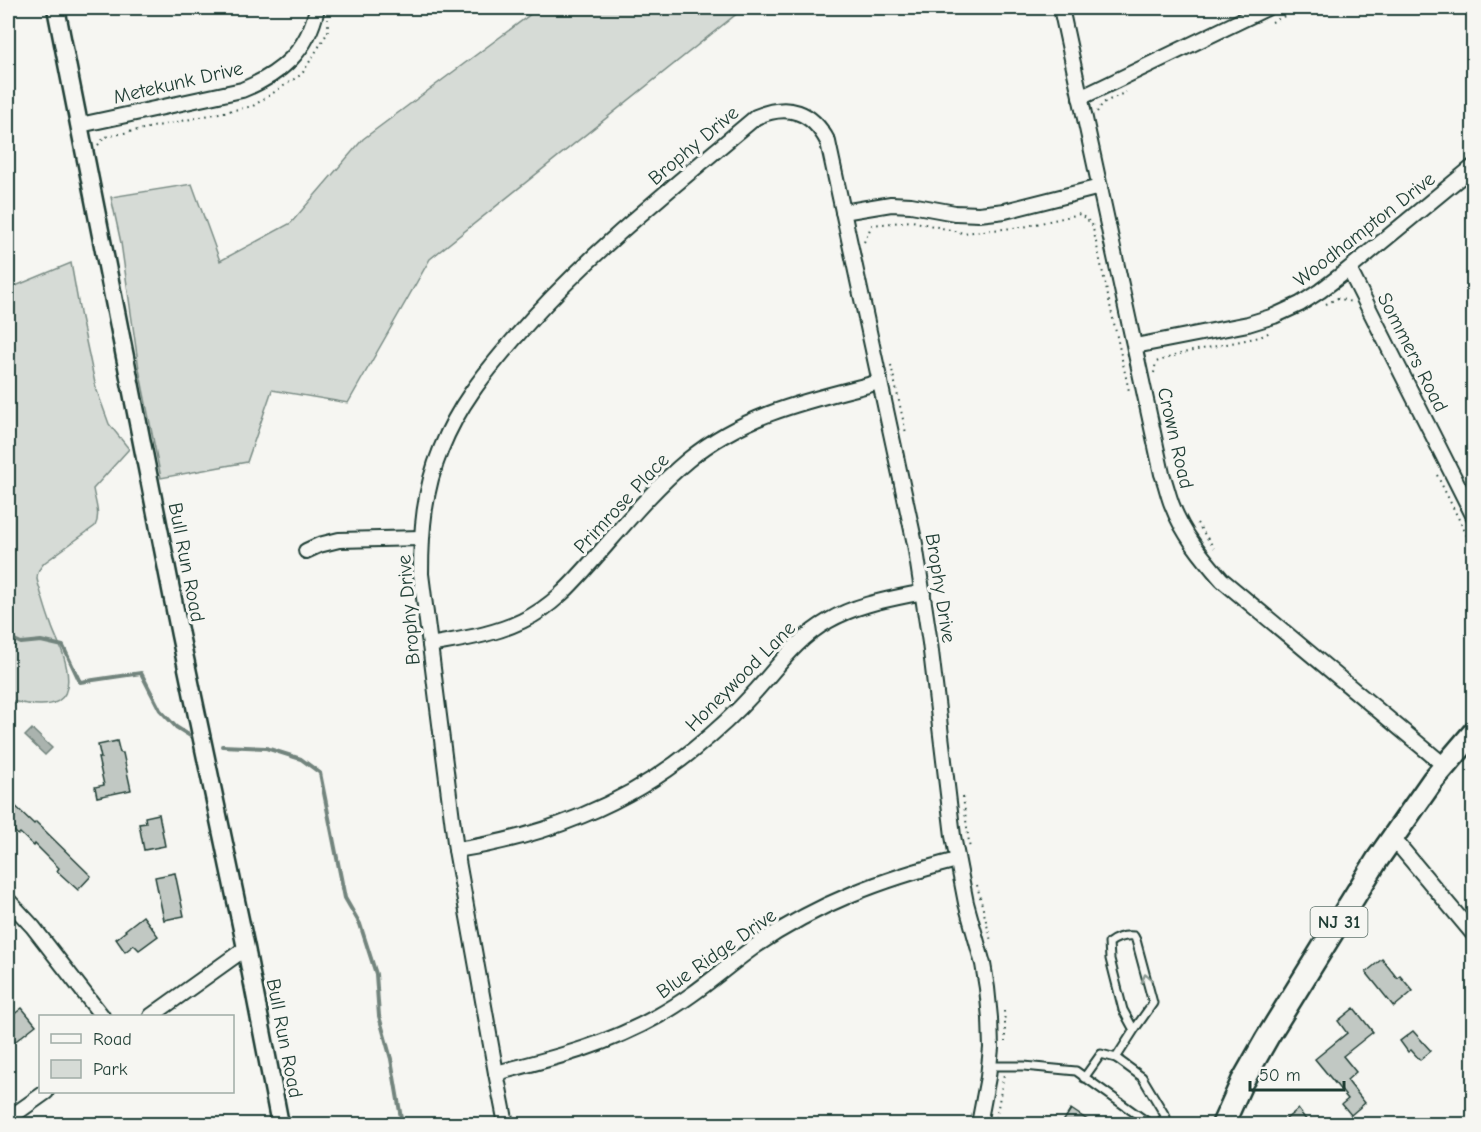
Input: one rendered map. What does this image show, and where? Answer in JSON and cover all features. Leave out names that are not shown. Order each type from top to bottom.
[{"type":"main road","name":"NJ 31","points":[[1223,1125],[1242,1082],[1267,1038],[1392,837],[1473,732]]},
{"type":"street","name":"Bull Run Road","points":[[56,8],[280,1125]]},
{"type":"street","name":"Metekunk Drive","points":[[80,125],[242,90],[260,82],[292,60],[309,33],[317,8]]},
{"type":"street","name":"Crown Road","points":[[1061,8],[1162,474],[1172,507],[1186,535],[1222,580],[1445,766]]},
{"type":"street","points":[[1080,98],[1267,8]]},
{"type":"street","name":"Brophy Drive","points":[[506,1125],[456,850],[430,645],[422,574],[421,538],[431,479],[441,450],[463,405],[486,372],[530,320],[614,237],[756,117],[780,110],[804,114],[822,131],[828,142],[912,532],[923,592],[953,836],[964,860],[987,988],[990,1018],[989,1066],[979,1125]]},
{"type":"street","name":"Woodhampton Drive","points":[[1135,346],[1248,324],[1274,316],[1300,304],[1349,269],[1473,166]]},
{"type":"street","points":[[843,212],[891,204],[955,213],[987,213],[1005,211],[1100,187]]},
{"type":"street","name":"Sommers Road","points":[[1349,269],[1473,517]]},
{"type":"street","name":"Primrose Place","points":[[430,645],[503,630],[545,608],[565,591],[663,482],[711,443],[765,414],[880,382]]},
{"type":"street","points":[[306,551],[319,544],[339,540],[421,538]]},
{"type":"street","name":"Honeywood Lane","points":[[456,850],[506,841],[549,828],[589,813],[627,794],[691,752],[724,724],[788,653],[826,622],[866,604],[923,592]]},
{"type":"street","points":[[1392,837],[1473,935]]},
{"type":"street","name":"Blue Ridge Drive","points":[[496,1073],[567,1055],[628,1032],[680,1003],[787,926],[830,903],[875,884],[964,860]]},
{"type":"street","points":[[8,900],[45,941],[100,1015]]},
{"type":"street","points":[[154,1015],[246,948]]},
{"type":"street","points":[[8,1119],[45,1093]]},
{"type":"lane","points":[[1116,1058],[1153,1003],[1136,940],[1134,936],[1125,935],[1109,943],[1110,959],[1123,1010],[1134,1030]]},
{"type":"lane","points":[[1084,1078],[1101,1054],[1116,1058],[1142,1077],[1166,1118],[1157,1125]]},
{"type":"lane","points":[[989,1066],[1024,1066],[1076,1071],[1146,1121],[1148,1125]]},
{"type":"path","points":[[1269,23],[1302,8]]},
{"type":"path","points":[[1464,8],[1473,26]]},
{"type":"path","points":[[1096,114],[1103,103],[1134,88]]},
{"type":"path","points":[[866,251],[863,241],[872,225],[912,221],[963,233],[1023,227],[1080,214],[1092,224],[1131,396]]},
{"type":"path","points":[[1322,306],[1338,298],[1357,304]]},
{"type":"path","points":[[1154,374],[1156,362],[1182,353],[1260,337],[1270,332]]},
{"type":"path","points":[[889,356],[908,443]]},
{"type":"path","points":[[1437,476],[1473,550]]},
{"type":"path","points":[[1194,520],[1218,554]]},
{"type":"path","points":[[962,792],[964,860]]},
{"type":"path","points":[[976,880],[993,945]]},
{"type":"path","points":[[995,1125],[1004,1074],[1004,1012]]},
{"type":"green space","points":[[539,8],[744,8],[430,259],[348,403],[272,390],[247,462],[161,478],[139,369],[121,243],[111,197],[192,184],[220,261],[291,223],[363,139]]},
{"type":"green space","points":[[71,263],[96,388],[109,424],[129,449],[93,489],[98,513],[95,526],[44,563],[38,572],[37,579],[44,605],[63,654],[67,686],[64,695],[58,701],[48,705],[37,705],[8,700],[8,289]]},
{"type":"shaded area","points":[[32,729],[52,748],[45,755],[25,736]]},
{"type":"building","points":[[117,741],[120,753],[123,753],[131,790],[97,797],[95,787],[104,785],[98,758],[101,758],[98,745]]},
{"type":"building","points":[[8,799],[34,824],[36,822],[91,876],[78,890],[57,871],[59,868],[35,844],[34,846],[20,833],[18,835],[8,825]]},
{"type":"building","points":[[159,814],[165,846],[144,850],[139,824],[146,823],[145,817]]},
{"type":"building","points":[[175,873],[184,916],[164,920],[155,877]]},
{"type":"building","points":[[143,916],[158,936],[139,950],[134,945],[125,952],[116,939]]},
{"type":"building","points":[[1382,959],[1397,978],[1400,976],[1413,991],[1394,1007],[1366,972]]},
{"type":"building","points":[[22,1008],[36,1025],[8,1047],[8,1019]]},
{"type":"building","points":[[1354,1008],[1373,1032],[1343,1056],[1356,1072],[1347,1080],[1365,1103],[1351,1115],[1342,1104],[1348,1099],[1315,1059],[1347,1033],[1338,1021]]},
{"type":"building","points":[[1413,1031],[1431,1051],[1420,1060],[1411,1050],[1408,1052],[1400,1041]]},
{"type":"building","points":[[1071,1109],[1095,1125],[1061,1125]]},
{"type":"building","points":[[1298,1109],[1310,1125],[1291,1125],[1286,1119]]},
{"type":"waterway","points":[[8,637],[21,643],[41,641],[63,646],[80,682],[141,673],[160,710],[176,727],[192,737]]},
{"type":"waterway","points":[[222,746],[266,748],[301,759],[320,773],[345,898],[360,924],[376,974],[379,1016],[391,1059],[402,1124]]}]
